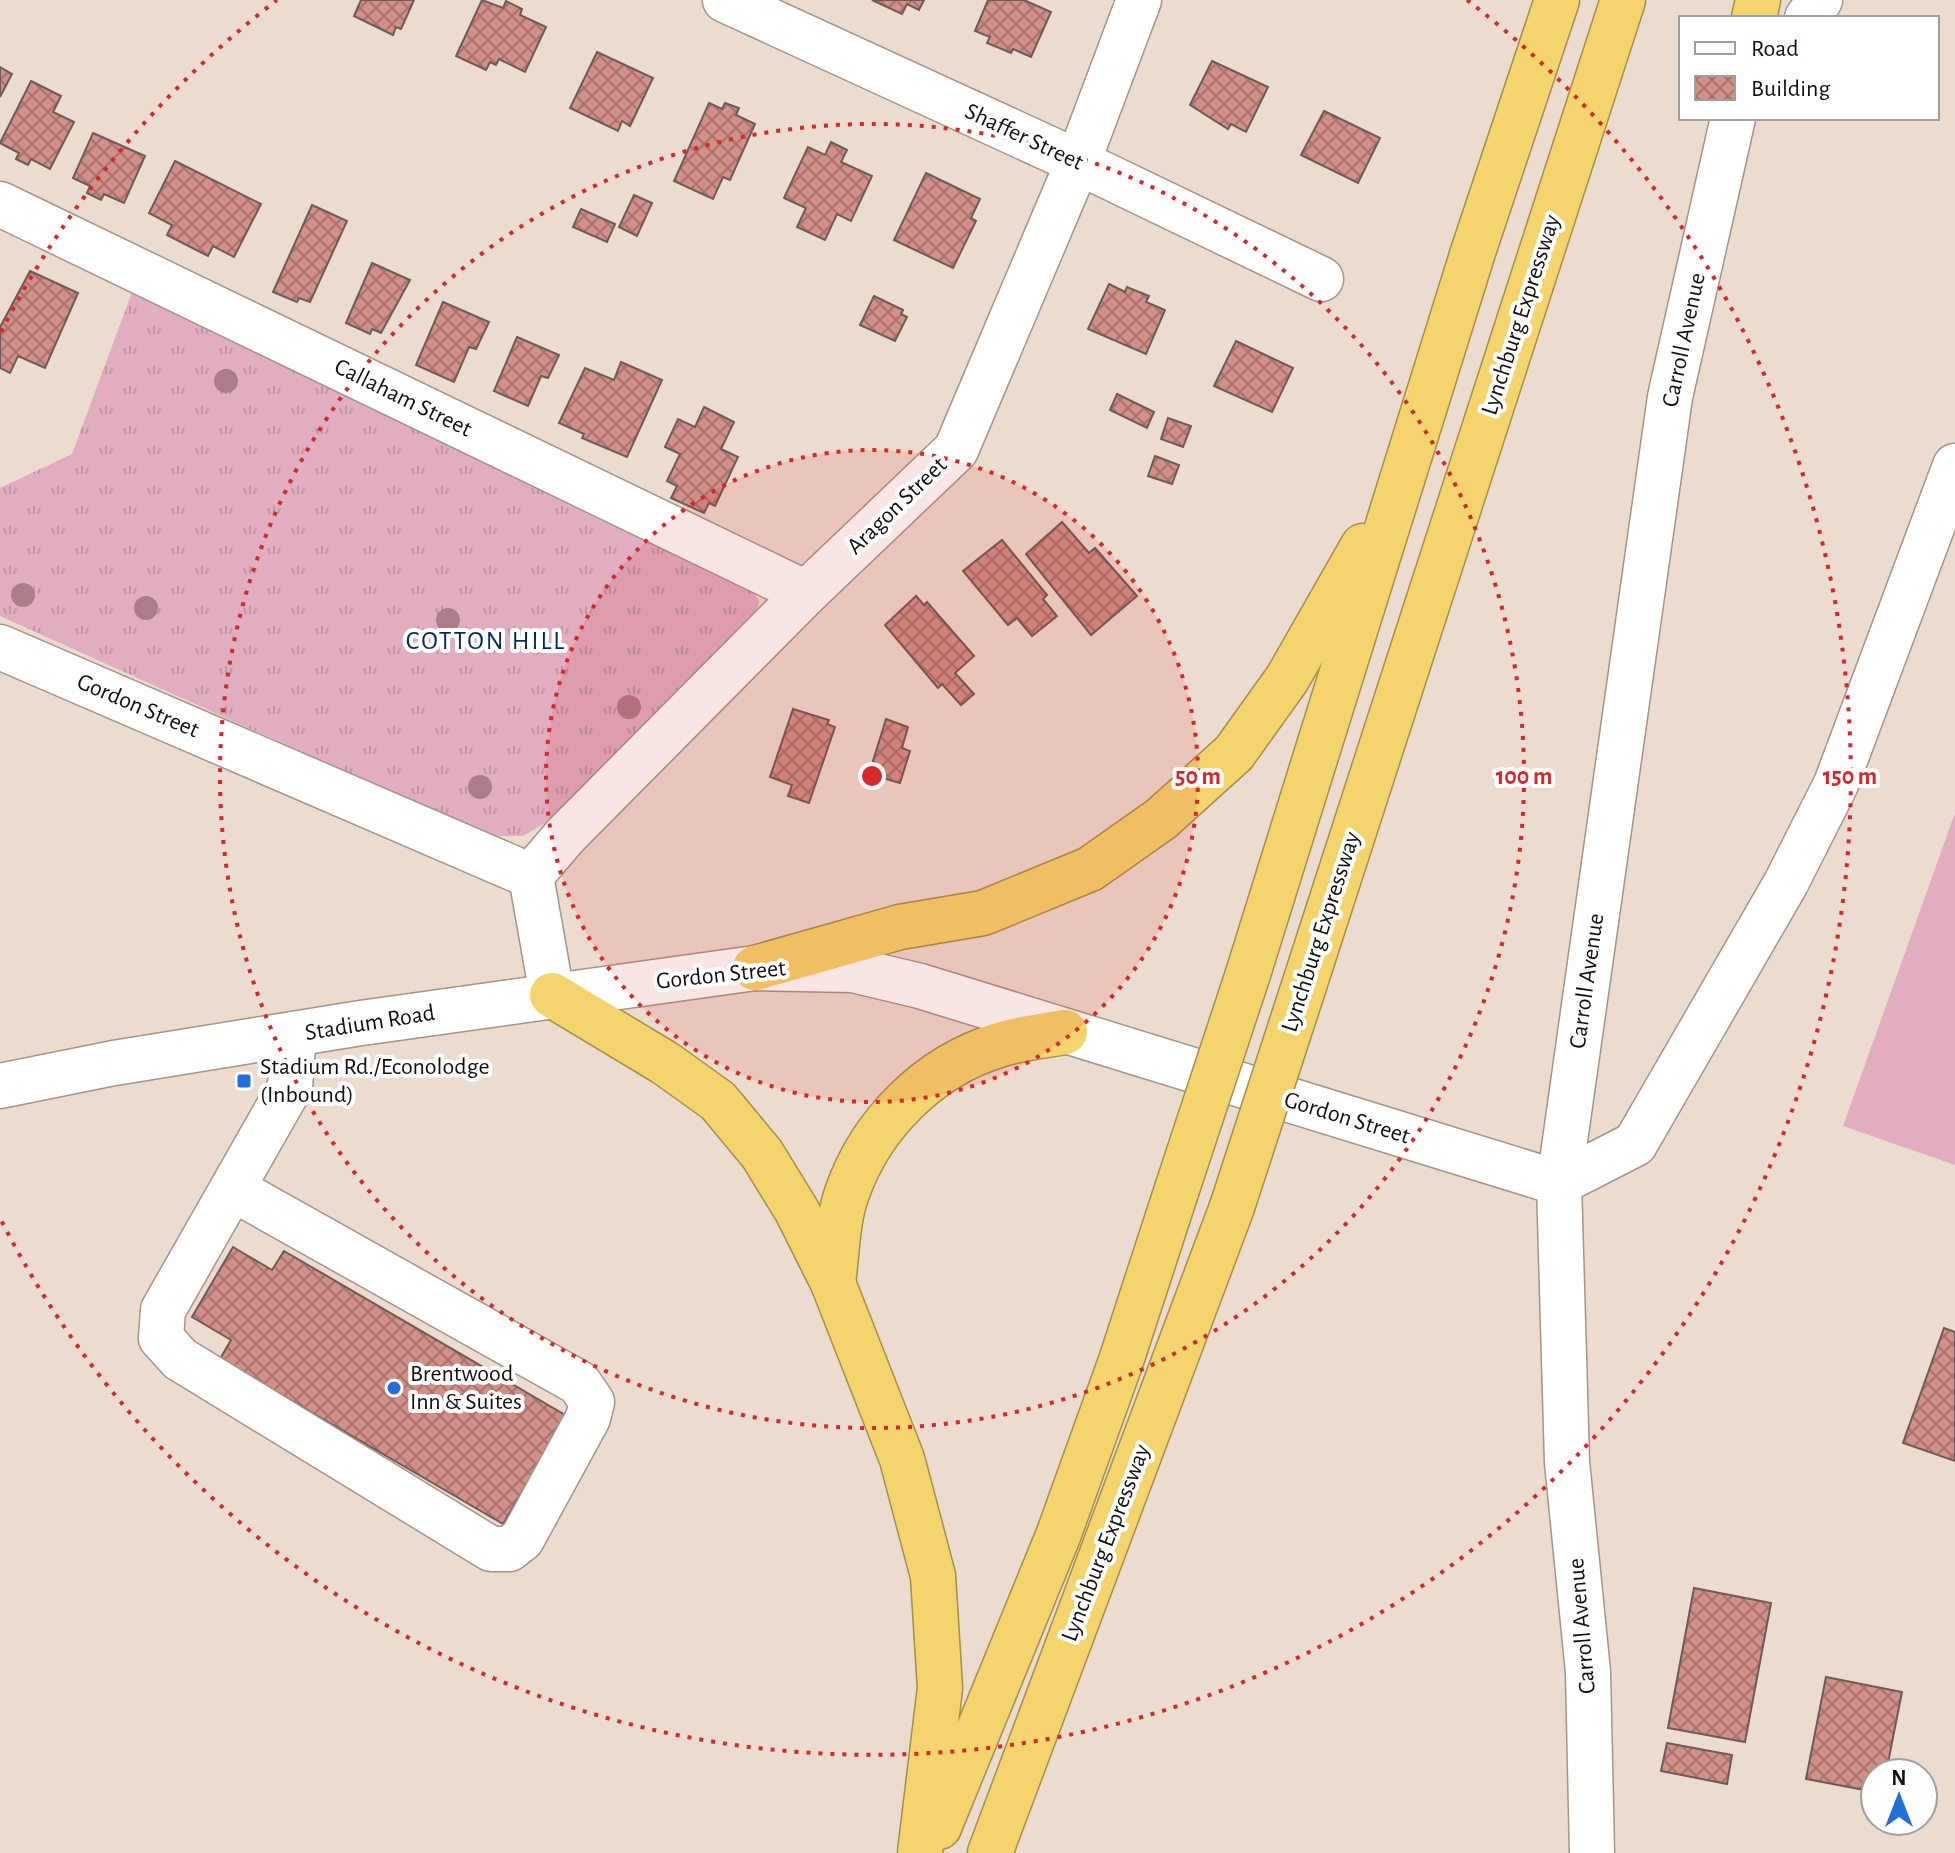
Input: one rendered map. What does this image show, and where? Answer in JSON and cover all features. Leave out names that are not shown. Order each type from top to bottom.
[{"type":"highway","name":"Lynchburg Expressway","points":[[929,1853],[1058,1536],[1121,1361],[1247,977],[1473,252],[1557,0]]},
{"type":"highway","name":"Lynchburg Expressway","points":[[990,1853],[1232,1207],[1623,0]]},
{"type":"highway","points":[[755,968],[900,927],[983,913],[1090,869],[1161,819],[1234,753],[1278,691],[1406,470]]},
{"type":"highway","points":[[552,995],[665,1063],[718,1101],[762,1154],[797,1211],[833,1283],[902,1459],[933,1576],[940,1688],[920,1853]]},
{"type":"highway","points":[[833,1283],[846,1194],[867,1151],[904,1101],[949,1065],[1000,1044],[1065,1032]]},
{"type":"street","name":"Shaffer Street","points":[[725,0],[1078,162],[1321,279]]},
{"type":"street","name":"Aragon Street","points":[[531,876],[565,836],[806,593],[956,450],[1078,162],[1139,0]]},
{"type":"street","name":"Carroll Avenue","points":[[1592,1853],[1588,1672],[1567,1462],[1559,1183],[1670,397],[1733,120]]},
{"type":"street","name":"Callaham Street","points":[[0,204],[806,593]]},
{"type":"street","points":[[1559,1183],[1635,1144],[1778,897],[1836,784],[1955,466]]},
{"type":"street","name":"Gordon Street","points":[[0,647],[531,876]]},
{"type":"street","points":[[531,876],[552,995]]},
{"type":"street","name":"Gordon Street","points":[[552,995],[755,968],[853,970],[920,986],[1559,1183]]},
{"type":"street","name":"Stadium Road","points":[[0,1086],[294,1034],[552,995]]},
{"type":"street","points":[[233,1189],[579,1383],[592,1402],[588,1418],[522,1539],[509,1549],[491,1549],[180,1359],[161,1338],[163,1310],[290,1087],[294,1034]]},
{"type":"green space","points":[[134,287],[738,585],[751,588],[759,601],[756,618],[547,822],[523,836],[488,836],[0,616],[0,488],[72,454]]},
{"type":"green space","points":[[1955,813],[1955,1165],[1843,1126]]},
{"type":"building","points":[[361,0],[414,0],[401,29],[396,27],[393,35],[354,16]]},
{"type":"building","points":[[482,0],[503,8],[506,1],[522,9],[520,15],[546,27],[525,72],[499,59],[496,65],[490,62],[486,70],[456,56]]},
{"type":"building","points":[[872,0],[924,0],[919,10],[907,4],[902,14]]},
{"type":"building","points":[[988,0],[1024,0],[1051,12],[1031,57],[987,43],[990,37],[975,31]]},
{"type":"building","points":[[597,52],[653,78],[630,126],[622,121],[618,131],[570,108]]},
{"type":"building","points":[[1212,61],[1268,87],[1246,132],[1231,124],[1228,129],[1190,105]]},
{"type":"building","points":[[0,67],[12,74],[0,97]]},
{"type":"building","points":[[31,81],[61,96],[53,112],[74,122],[50,169],[31,159],[28,165],[16,159],[19,153],[0,143]]},
{"type":"building","points":[[709,103],[722,109],[725,103],[739,108],[736,115],[755,124],[730,180],[723,177],[713,199],[674,181]]},
{"type":"building","points":[[1324,111],[1380,138],[1358,183],[1301,155]]},
{"type":"building","points":[[93,133],[145,156],[124,203],[104,194],[101,200],[87,193],[90,186],[73,178]]},
{"type":"building","points":[[831,142],[847,150],[841,162],[872,176],[851,221],[837,214],[825,240],[797,227],[806,208],[784,198],[808,147],[825,155]]},
{"type":"building","points":[[175,161],[261,204],[234,257],[213,246],[208,256],[167,235],[172,225],[149,213]]},
{"type":"building","points":[[926,173],[980,199],[971,218],[976,221],[953,268],[894,240]]},
{"type":"building","points":[[634,195],[652,203],[637,236],[619,227]]},
{"type":"building","points":[[312,205],[347,221],[310,302],[299,298],[297,302],[273,292]]},
{"type":"building","points":[[581,209],[615,224],[607,242],[573,227]]},
{"type":"building","points":[[372,263],[410,280],[381,333],[372,329],[370,334],[346,323]]},
{"type":"building","points":[[30,271],[78,293],[45,368],[18,356],[10,373],[0,368],[0,327]]},
{"type":"building","points":[[1109,284],[1125,292],[1127,287],[1149,296],[1146,302],[1165,310],[1146,354],[1088,329]]},
{"type":"building","points":[[874,296],[903,310],[901,314],[907,317],[895,341],[860,325]]},
{"type":"building","points":[[443,302],[489,322],[476,349],[469,347],[454,382],[416,365]]},
{"type":"building","points":[[517,337],[559,355],[548,378],[541,376],[528,406],[494,391]]},
{"type":"building","points":[[1236,341],[1293,368],[1272,412],[1214,386]]},
{"type":"building","points":[[621,362],[662,380],[627,457],[582,438],[584,434],[559,423],[585,368],[614,380]]},
{"type":"building","points":[[1117,394],[1154,412],[1147,428],[1110,410]]},
{"type":"building","points":[[704,407],[734,422],[721,449],[738,457],[715,506],[709,503],[704,513],[671,498],[677,486],[667,481],[680,454],[665,447],[678,419],[695,427]]},
{"type":"building","points":[[1168,418],[1191,426],[1183,447],[1161,439]]},
{"type":"building","points":[[1155,456],[1179,465],[1172,484],[1148,476]]},
{"type":"building","points":[[1062,522],[1089,553],[1095,548],[1137,596],[1091,635],[1026,554]]},
{"type":"building","points":[[1002,540],[1047,595],[1043,599],[1057,616],[1032,636],[1017,618],[1008,625],[963,571]]},
{"type":"building","points":[[916,596],[924,605],[927,602],[974,656],[955,673],[974,694],[961,705],[942,684],[938,688],[885,625]]},
{"type":"building","points":[[793,709],[829,720],[827,724],[835,727],[809,803],[788,796],[792,785],[770,777]]},
{"type":"building","points":[[886,719],[908,727],[902,748],[910,751],[900,783],[869,774]]},
{"type":"building","name":"Brentwood Inn & Suites","points":[[233,1247],[272,1270],[284,1251],[567,1416],[503,1524],[220,1359],[231,1340],[192,1317]]},
{"type":"building","points":[[1944,1328],[1955,1332],[1955,1461],[1903,1443]]},
{"type":"building","points":[[1694,1588],[1771,1603],[1745,1742],[1668,1728]]},
{"type":"building","points":[[1826,1677],[1902,1692],[1889,1757],[1859,1757],[1859,1789],[1806,1779]]},
{"type":"building","points":[[1667,1743],[1732,1755],[1727,1784],[1661,1771]]},
{"type":"place","name":"Stadium Rd./Econolodge (Inbound)","points":[[244,1081]]},
{"type":"place","name":"Brentwood Inn & Suites","points":[[394,1388]]},
{"type":"district","name":"COTTON HILL","points":[[486,641]]}]
